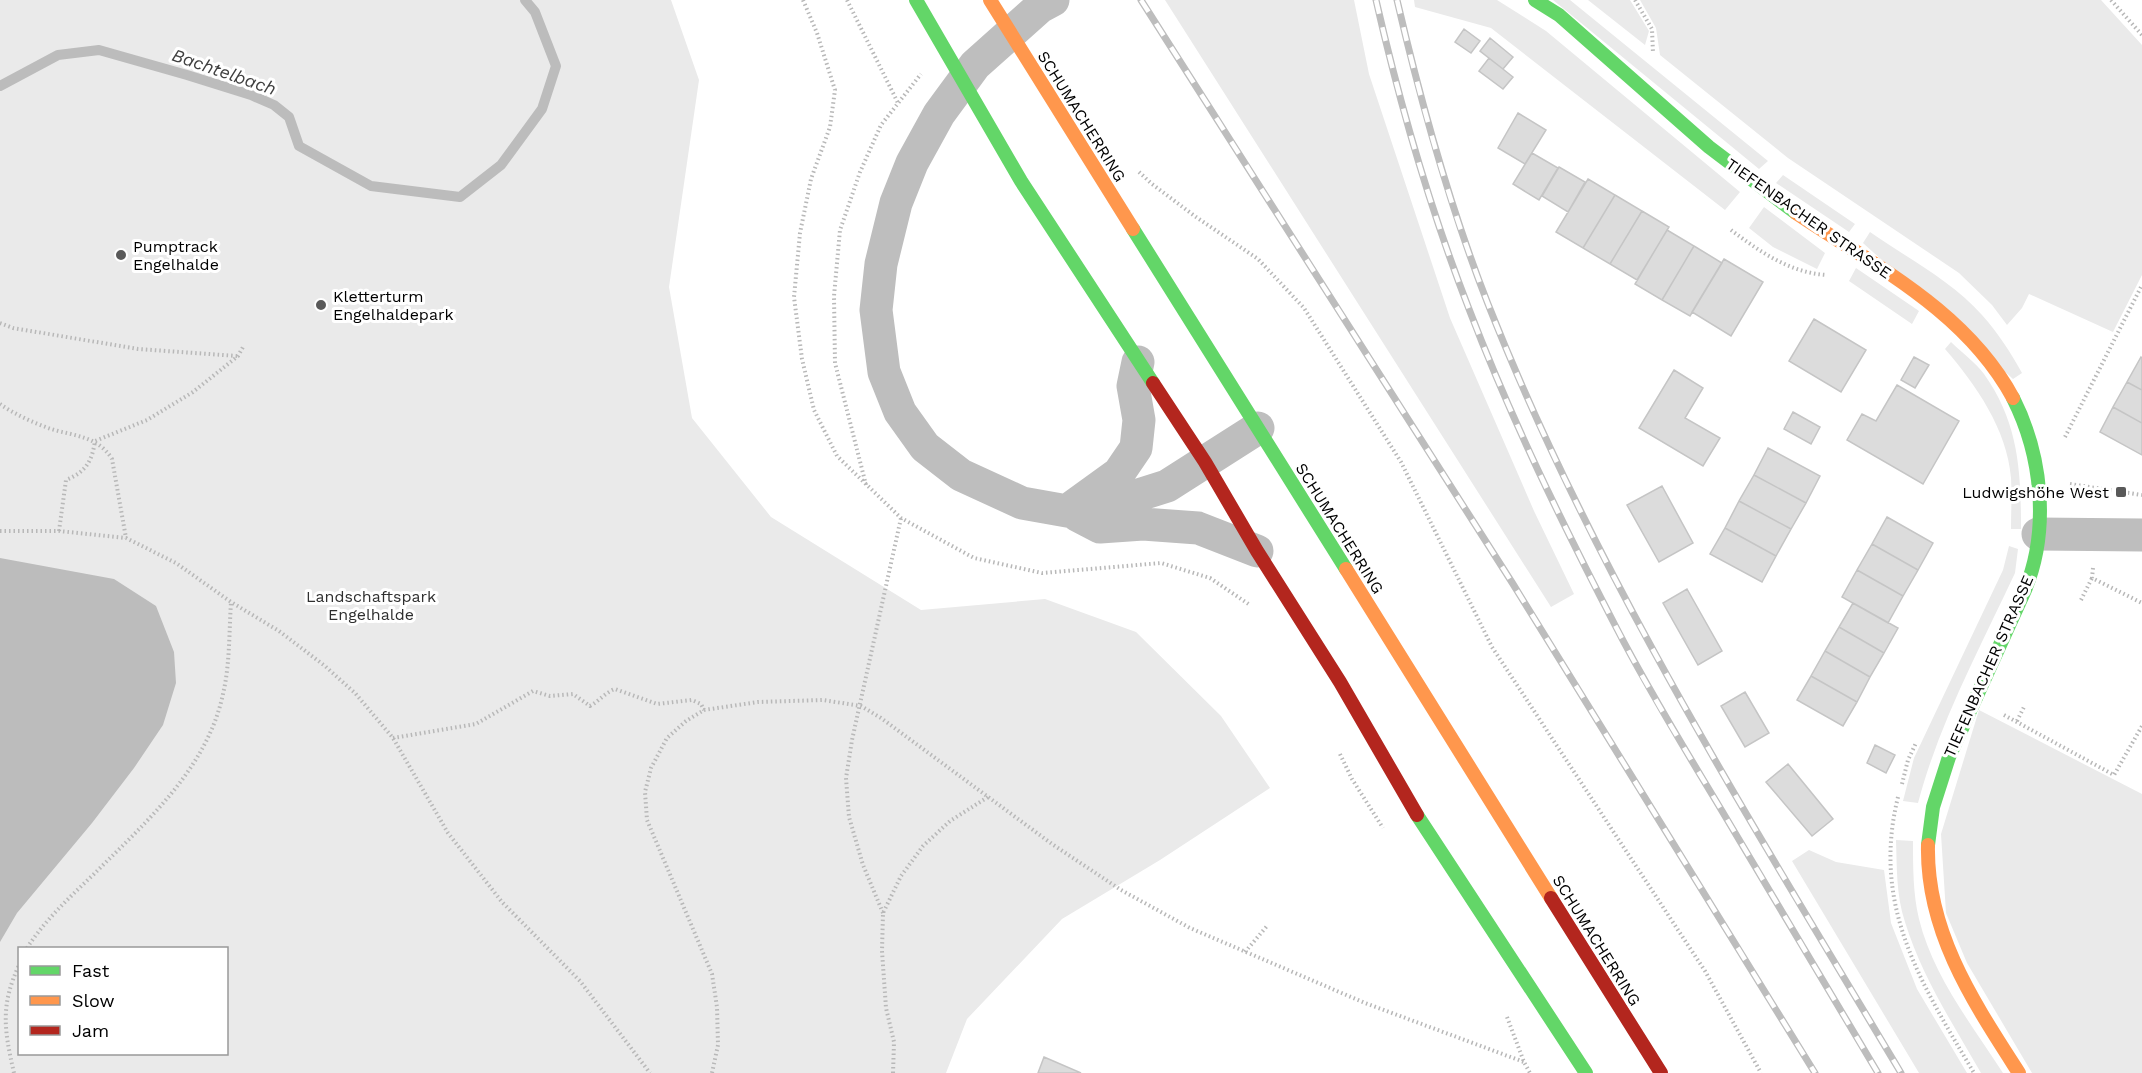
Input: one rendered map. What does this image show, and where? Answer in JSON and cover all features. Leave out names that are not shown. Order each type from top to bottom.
[{"type":"main road","points":[[916,0],[1021,181],[1205,462],[1257,551],[1340,682],[1416,813],[1586,1073]]},
{"type":"main road","name":"SCHUMACHERRING","points":[[990,0],[1661,1073]]},
{"type":"main road","name":"TIEFENBACHER STRASSE","points":[[1535,0],[1559,15],[1700,140],[1763,189],[1936,306],[1974,339],[2015,401],[2032,444],[2038,480],[2038,534],[2029,578],[2005,635],[1973,699],[1942,773],[1929,831],[1928,873],[1935,916],[1954,968],[2019,1073]]},
{"type":"street","points":[[1053,0],[1040,7],[975,65],[939,114],[912,164],[896,203],[880,264],[876,310],[884,372],[900,412],[925,447],[961,475],[1022,503],[1067,510],[1107,505],[1167,486],[1258,428]]},
{"type":"street","points":[[1067,510],[1119,473],[1136,448],[1139,420],[1133,386],[1138,362]]},
{"type":"street","points":[[1067,510],[1100,527],[1143,524],[1198,528],[1257,551]]},
{"type":"street","points":[[2038,534],[2142,534]]},
{"type":"path","points":[[803,0],[835,90],[830,127],[811,179],[800,232],[794,297],[802,359],[814,410],[837,456],[901,518],[974,558],[1042,573],[1161,563],[1210,578],[1256,609]]},
{"type":"path","points":[[847,0],[898,103]]},
{"type":"path","points":[[1635,0],[1652,29],[1653,57]]},
{"type":"path","points":[[2111,0],[2142,35]]},
{"type":"path","points":[[1135,167],[1178,204],[1258,259],[1304,308],[1401,462],[1492,647],[1705,971],[1761,1073]]},
{"type":"path","points":[[1731,230],[1766,255],[1811,274],[1832,275]]},
{"type":"path","points":[[2064,439],[2142,285]]},
{"type":"path","points":[[0,323],[13,328],[138,349],[238,356]]},
{"type":"path","points":[[95,441],[147,420],[193,392],[238,356],[243,347]]},
{"type":"path","points":[[0,404],[51,429],[95,441],[106,449],[112,459],[126,538]]},
{"type":"path","points":[[59,531],[66,480],[87,467],[93,454],[95,441]]},
{"type":"path","points":[[2063,483],[2142,495]]},
{"type":"path","points":[[892,1073],[894,1042],[886,1008],[882,951],[883,913],[863,865],[849,817],[846,778],[852,740],[901,518]]},
{"type":"path","points":[[0,531],[59,531],[126,538],[176,563],[231,602],[279,631],[325,666],[355,693],[393,738],[448,833],[502,902],[580,981],[650,1073]]},
{"type":"path","points":[[2081,600],[2092,578],[2094,561]]},
{"type":"path","points":[[2092,578],[2142,603]]},
{"type":"path","points":[[28,947],[55,912],[166,800],[195,763],[210,735],[223,693],[228,661],[231,602]]},
{"type":"path","points":[[393,738],[476,724],[533,691],[550,696],[573,694],[590,706],[615,689],[657,704],[692,700],[702,704],[704,710]]},
{"type":"path","points":[[1973,699],[2114,775],[2142,726]]},
{"type":"path","points":[[712,1073],[718,1046],[717,1007],[712,974],[647,820],[645,792],[651,768],[667,738],[686,721],[704,710],[758,702],[823,700],[861,706],[1052,844],[1121,890],[1190,928],[1365,1003],[1524,1062]]},
{"type":"path","points":[[2017,721],[2025,705]]},
{"type":"path","points":[[1917,740],[1908,760],[1891,825],[1891,879],[1896,912],[1898,923],[1923,986],[1974,1073]]},
{"type":"path","points":[[1337,747],[1352,779],[1387,835]]},
{"type":"path","points":[[883,913],[901,876],[923,846],[950,821],[988,797]]},
{"type":"path","points":[[1245,952],[1267,926]]},
{"type":"path","points":[[14,1073],[4,1026],[4,1006],[13,975],[18,966]]},
{"type":"path","points":[[1504,1009],[1530,1073]]},
{"type":"green space","name":"Landschaftspark Engelhalde","points":[[0,0],[671,0],[699,80],[669,287],[692,418],[771,517],[921,610],[1045,599],[1136,632],[1221,716],[1270,788],[1160,860],[1062,919],[967,1019],[946,1073],[0,1073]]},
{"type":"green space","points":[[1165,0],[1354,0],[1369,74],[1450,318],[1534,511],[1574,594],[1551,607]]},
{"type":"green space","points":[[1414,0],[1497,0],[1546,31],[1740,192],[1725,210],[1491,28],[1415,7]]},
{"type":"green space","points":[[1553,0],[1570,0],[1768,161],[1759,169]]},
{"type":"green space","points":[[1588,0],[1630,0],[1649,31],[1645,45]]},
{"type":"green space","points":[[1640,0],[2101,0],[2142,45],[2142,275],[2113,332],[2029,294],[2022,308],[2007,325],[1992,305],[1959,273],[1788,158],[1660,55],[1656,28]]},
{"type":"green space","points":[[1783,175],[1855,224],[1849,232],[1776,183]]},
{"type":"green space","points":[[1764,207],[1825,253],[1817,269],[1773,247],[1749,228]]},
{"type":"green space","points":[[1870,232],[1943,281],[1970,303],[1999,336],[2022,373],[2013,379],[1863,243]]},
{"type":"green space","points":[[1856,268],[1919,311],[1912,324],[1849,281]]},
{"type":"green space","points":[[1951,342],[1984,374],[2005,411],[2016,448],[2019,468],[2021,529],[2011,529],[2011,478],[1997,425],[1968,377],[1945,349]]},
{"type":"green space","points":[[2009,546],[2018,549],[2015,573],[1949,715],[1918,803],[1903,801],[1914,758],[2003,570]]},
{"type":"green space","points":[[1979,710],[2142,794],[2142,1073],[2032,1073],[1967,963],[1946,913],[1941,834]]},
{"type":"green space","points":[[1896,840],[1913,841],[1917,910],[1925,940],[1934,960],[1955,999],[2003,1073],[1981,1073],[1920,962],[1900,902]]},
{"type":"green space","points":[[1809,850],[1836,862],[1884,870],[1891,923],[1917,989],[1967,1073],[1919,1073],[1792,861]]},
{"type":"shaded area","points":[[0,558],[114,579],[156,606],[174,652],[176,683],[163,725],[134,768],[92,823],[17,913],[0,942]]},
{"type":"building","points":[[1464,29],[1480,41],[1471,53],[1455,42]]},
{"type":"building","points":[[1490,38],[1513,57],[1503,69],[1480,51]]},
{"type":"building","points":[[1489,58],[1513,77],[1503,89],[1479,71]]},
{"type":"building","points":[[1518,113],[1546,130],[1525,164],[1498,148]]},
{"type":"building","points":[[1532,153],[1558,168],[1539,200],[1513,184]]},
{"type":"building","points":[[1559,167],[1585,182],[1568,212],[1542,196]]},
{"type":"building","points":[[1588,179],[1615,195],[1583,248],[1556,232]]},
{"type":"building","points":[[1615,195],[1642,211],[1610,264],[1583,248]]},
{"type":"building","points":[[1642,211],[1669,227],[1637,280],[1610,264]]},
{"type":"building","points":[[1667,230],[1694,246],[1662,300],[1635,284]]},
{"type":"building","points":[[1694,246],[1722,263],[1690,316],[1662,300]]},
{"type":"building","points":[[1724,259],[1763,282],[1731,336],[1692,312]]},
{"type":"building","points":[[1814,319],[1866,350],[1841,392],[1789,361]]},
{"type":"building","points":[[1914,357],[1929,365],[1915,388],[1901,380]]},
{"type":"building","points":[[2142,358],[2142,390],[2127,382]]},
{"type":"building","points":[[1674,370],[1703,388],[1685,418],[1720,438],[1703,466],[1639,428]]},
{"type":"building","points":[[2127,382],[2142,390],[2142,423],[2113,407]]},
{"type":"building","points":[[1897,385],[1959,421],[1923,484],[1847,440],[1862,414],[1876,421]]},
{"type":"building","points":[[2113,407],[2142,423],[2142,455],[2100,432]]},
{"type":"building","points":[[1793,412],[1820,427],[1811,444],[1784,429]]},
{"type":"building","points":[[1768,448],[1820,476],[1806,503],[1754,475]]},
{"type":"building","points":[[1754,475],[1806,503],[1791,529],[1739,501]]},
{"type":"building","points":[[1662,486],[1693,543],[1659,562],[1627,505]]},
{"type":"building","points":[[1739,501],[1791,529],[1776,556],[1725,528]]},
{"type":"building","points":[[1887,517],[1933,543],[1918,570],[1872,544]]},
{"type":"building","points":[[1725,528],[1776,556],[1762,582],[1710,554]]},
{"type":"building","points":[[1872,544],[1918,570],[1903,596],[1857,570]]},
{"type":"building","points":[[1857,570],[1903,596],[1888,623],[1842,597]]},
{"type":"building","points":[[1687,589],[1722,651],[1698,665],[1663,603]]},
{"type":"building","points":[[1853,603],[1898,628],[1884,653],[1839,627]]},
{"type":"building","points":[[1839,627],[1884,653],[1870,677],[1825,651]]},
{"type":"building","points":[[1825,651],[1870,677],[1857,702],[1811,676]]},
{"type":"building","points":[[1811,676],[1857,702],[1843,726],[1797,700]]},
{"type":"building","points":[[1745,692],[1769,733],[1745,747],[1721,706]]},
{"type":"building","points":[[1875,745],[1895,755],[1886,773],[1867,763]]},
{"type":"building","points":[[1788,764],[1833,819],[1812,836],[1766,782]]},
{"type":"building","points":[[1044,1057],[1081,1073],[1038,1073]]},
{"type":"waterway","name":"Bachtelbach","points":[[0,86],[58,55],[99,50],[251,95],[274,105],[289,117],[299,146],[371,186],[460,197],[501,165],[542,109],[556,66],[535,12],[525,0]]},
{"type":"railway","points":[[1141,0],[1513,584],[1815,1073]]},
{"type":"railway","points":[[1376,0],[1395,79],[1441,233],[1485,350],[1538,471],[1642,675],[1878,1073]]},
{"type":"railway","points":[[1397,0],[1437,154],[1461,229],[1488,304],[1530,405],[1626,600],[1679,696],[1901,1073]]},
{"type":"traffic: fast","points":[[916,0],[1021,181],[1153,383]]},
{"type":"traffic: fast","points":[[1535,0],[1559,15],[1709,147],[1796,213]]},
{"type":"traffic: fast","points":[[1133,229],[1346,569]]},
{"type":"traffic: fast","points":[[1928,845],[1933,807],[1949,757],[2025,590],[2038,542],[2040,517],[2036,468],[2031,443],[2013,398]]},
{"type":"traffic: fast","points":[[1417,815],[1586,1073]]},
{"type":"traffic: slow","points":[[990,0],[1133,229]]},
{"type":"traffic: slow","points":[[1796,213],[1887,272],[1945,315],[1993,367],[2013,398]]},
{"type":"traffic: slow","points":[[1346,569],[1551,898]]},
{"type":"traffic: slow","points":[[1928,845],[1929,877],[1944,937],[1970,993],[2019,1073]]},
{"type":"traffic: jam","points":[[1153,383],[1205,462],[1257,551],[1340,682],[1417,815]]},
{"type":"traffic: jam","points":[[1551,898],[1661,1073]]},
{"type":"place","name":"Pumptrack Engelhalde","points":[[121,255]]},
{"type":"place","name":"Kletterturm Engelhaldepark","points":[[321,305]]},
{"type":"place","name":"Ludwigshöhe West","points":[[2121,492]]}]
